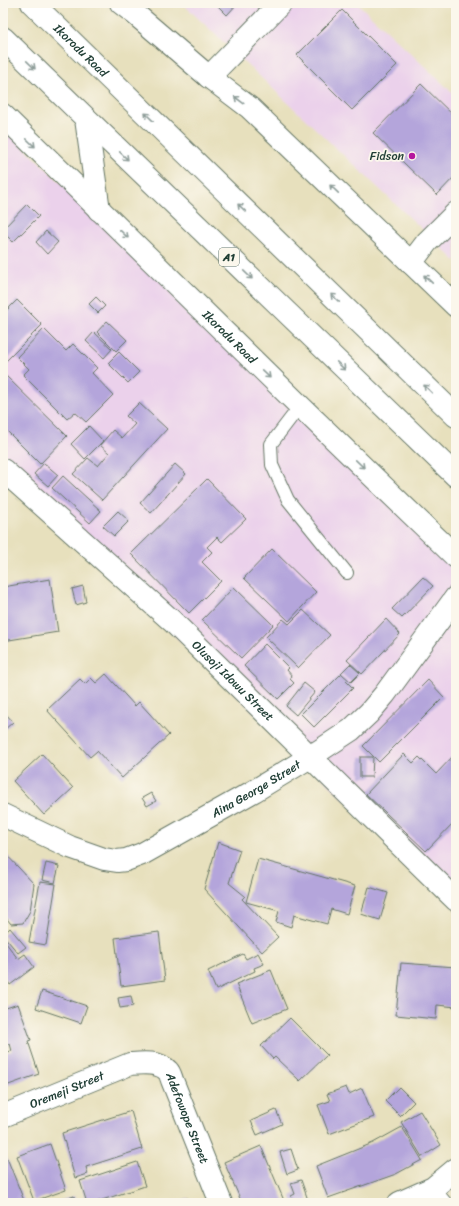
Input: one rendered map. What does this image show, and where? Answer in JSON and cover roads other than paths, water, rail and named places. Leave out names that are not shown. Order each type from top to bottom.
[{"type":"main road","name":"Ikorodu Road","points":[[32,3],[456,416]]},
{"type":"main road","points":[[121,3],[209,77],[250,108],[456,306]]},
{"type":"main road","points":[[209,77],[281,3]]},
{"type":"main road","name":"A1","points":[[3,38],[456,476]]},
{"type":"main road","name":"Ikorodu Road","points":[[3,115],[456,557]]},
{"type":"main road","points":[[86,119],[99,210]]},
{"type":"main road","points":[[411,263],[427,242],[456,213]]},
{"type":"main road","name":"Olusoji Idowu Street","points":[[3,470],[172,621],[456,900]]},
{"type":"main road","name":"Aina George Street","points":[[3,816],[70,847],[104,859],[117,861],[126,860],[142,854],[241,798],[310,757],[351,730],[369,713],[385,694],[456,597]]},
{"type":"main road","name":"Adefowope Street","points":[[130,1064],[142,1063],[160,1065],[168,1071],[221,1203]]},
{"type":"main road","name":"Oremeji Street","points":[[3,1116],[130,1064]]},
{"type":"main road","points":[[400,1203],[440,1196],[456,1169]]},
{"type":"lane","points":[[300,406],[271,444],[272,465],[288,500],[347,573]]},
{"type":"place","name":"Fidson","points":[[412,156]]}]
